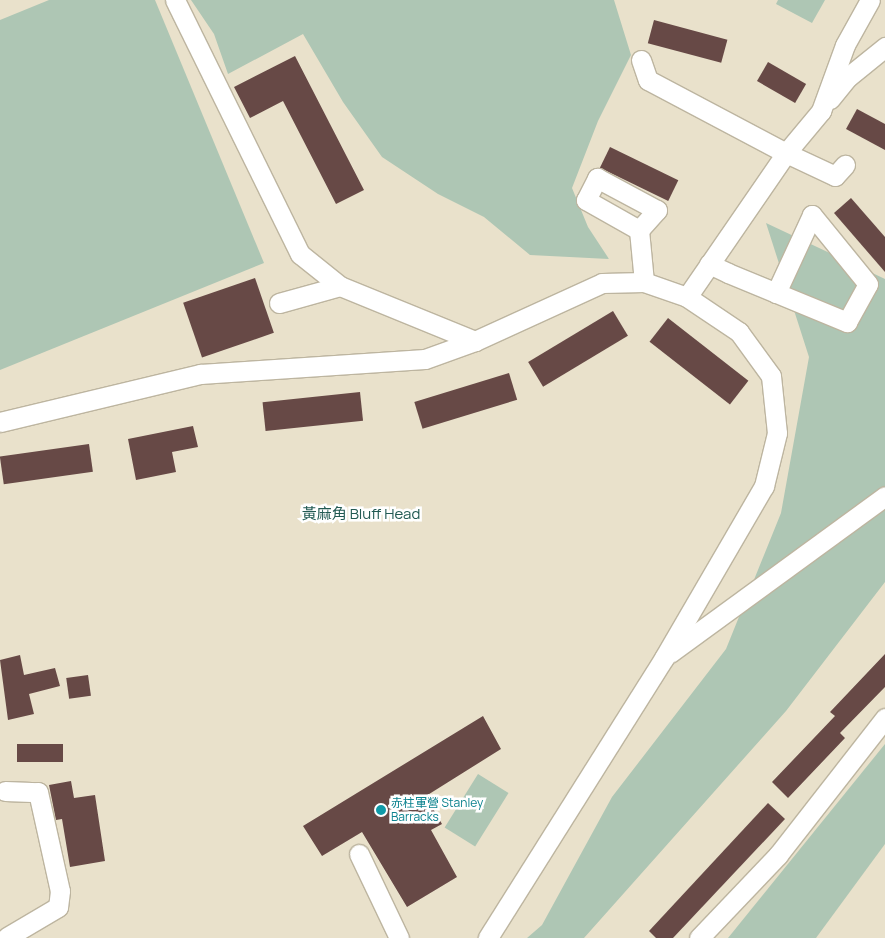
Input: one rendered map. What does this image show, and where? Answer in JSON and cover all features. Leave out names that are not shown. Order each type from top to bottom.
[{"type":"lane","points":[[176,0],[300,254],[340,286],[475,341]]},
{"type":"lane","points":[[821,111],[850,34],[870,0]]},
{"type":"lane","points":[[687,297],[786,153],[842,83],[885,47]]},
{"type":"lane","points":[[641,60],[648,80],[786,153],[835,176],[845,165]]},
{"type":"lane","points":[[709,264],[847,322],[868,284],[812,215],[776,292]]},
{"type":"lane","points":[[639,230],[644,282]]},
{"type":"lane","points":[[0,422],[200,374],[424,358],[475,341],[602,283],[644,282],[687,297],[739,332],[771,376],[777,433],[764,486],[664,658],[488,938]]},
{"type":"lane","points":[[279,303],[340,286]]},
{"type":"lane","points":[[664,658],[885,496]]},
{"type":"lane","points":[[699,938],[778,855],[885,718]]},
{"type":"lane","points":[[0,936],[7,938],[58,907],[60,891],[38,792],[5,790]]},
{"type":"lane","points":[[359,854],[399,938]]},
{"type":"green space","points":[[49,0],[155,0],[264,263],[0,370],[0,20]]},
{"type":"green space","points":[[191,0],[614,0],[631,55],[598,121],[572,188],[588,227],[609,259],[530,255],[484,217],[438,194],[382,157],[343,102],[303,34],[228,74],[214,34]]},
{"type":"green space","points":[[778,0],[825,0],[812,23],[776,4]]},
{"type":"green space","points":[[766,223],[885,279],[885,582],[786,711],[584,938],[527,938],[542,925],[612,797],[726,649],[781,513],[809,357]]},
{"type":"green space","points":[[885,744],[885,844],[816,938],[728,938]]},
{"type":"green space","points":[[478,774],[509,793],[475,847],[445,827]]},
{"type":"building","points":[[654,20],[727,40],[721,63],[648,43]]},
{"type":"building","points":[[295,56],[364,190],[336,204],[283,101],[250,118],[234,87]]},
{"type":"building","points":[[768,62],[806,84],[795,103],[757,81]]},
{"type":"building","points":[[857,109],[885,124],[885,150],[846,129]]},
{"type":"building","points":[[610,147],[678,180],[668,201],[600,168]]},
{"type":"building","points":[[851,198],[885,237],[885,272],[834,213]]},
{"type":"building","points":[[255,278],[274,333],[202,358],[183,303]]},
{"type":"building","points":[[613,311],[628,336],[543,387],[528,362]]},
{"type":"building","points":[[668,318],[748,381],[730,404],[650,342]]},
{"type":"building","points":[[509,373],[517,400],[423,429],[414,402]]},
{"type":"building","points":[[360,392],[363,421],[266,431],[263,402]]},
{"type":"building","points":[[193,426],[198,447],[172,452],[176,472],[136,480],[128,439]]},
{"type":"building","points":[[89,444],[93,472],[4,484],[0,457]]},
{"type":"building","points":[[885,654],[885,687],[840,733],[845,738],[788,798],[772,782],[835,716],[830,712]]},
{"type":"building","points":[[20,655],[24,675],[55,668],[60,686],[29,694],[34,714],[8,720],[0,660]]},
{"type":"building","points":[[88,675],[91,696],[69,699],[66,678]]},
{"type":"building","name":"赤柱軍營 Stanley Barracks","points":[[483,716],[501,749],[426,796],[442,824],[431,830],[457,877],[407,907],[362,832],[322,856],[303,826]]},
{"type":"building","points":[[17,744],[63,744],[63,762],[17,762]]},
{"type":"building","points":[[71,781],[74,798],[95,795],[105,861],[70,867],[62,819],[56,820],[49,785]]},
{"type":"building","points":[[768,803],[785,819],[673,938],[656,938],[649,931]]},
{"type":"place","name":"赤柱軍營 Stanley Barracks","points":[[381,810]]},
{"type":"district","name":"黃麻角 Bluff Head","points":[[361,514]]}]
